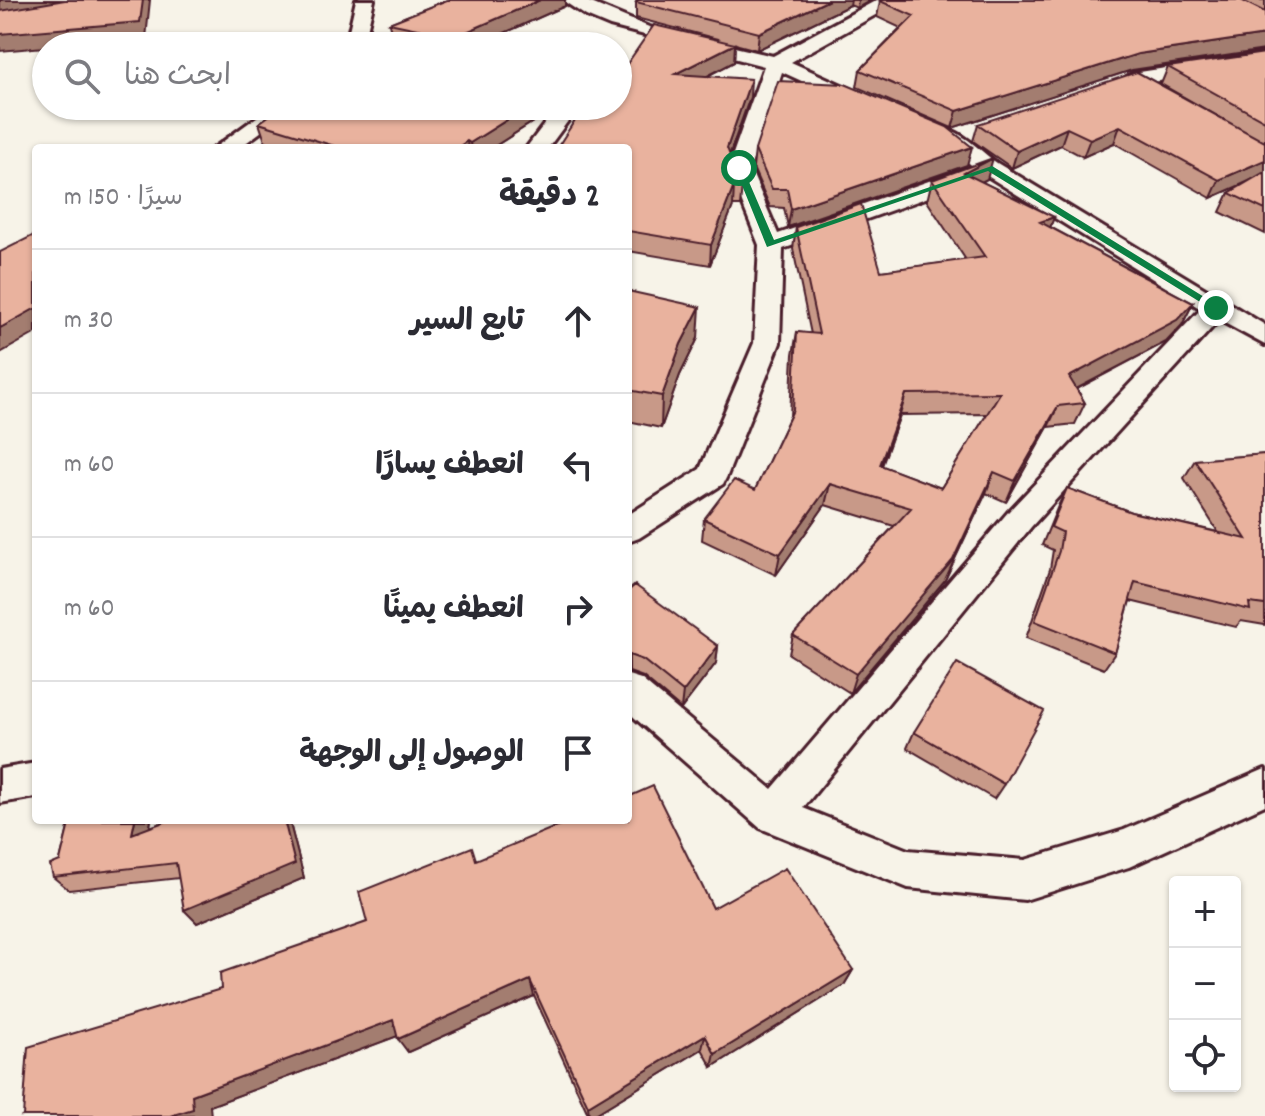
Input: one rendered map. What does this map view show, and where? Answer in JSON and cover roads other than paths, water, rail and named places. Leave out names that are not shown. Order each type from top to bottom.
[{"type":"street","points":[[355,32],[365,0]]},
{"type":"street","points":[[571,0],[621,23],[775,63],[877,107]]},
{"type":"street","points":[[632,527],[712,476],[767,343],[771,245],[739,168],[775,63],[883,4],[905,0]]},
{"type":"street","points":[[616,32],[621,23]]},
{"type":"street","points":[[1159,94],[1125,81],[1265,59]]},
{"type":"street","points":[[231,144],[266,120]]},
{"type":"street","points":[[540,144],[558,120]]},
{"type":"street","points":[[921,126],[951,138],[989,168],[1265,337]]},
{"type":"street","points":[[951,138],[981,129]]},
{"type":"street","points":[[771,245],[989,168]]},
{"type":"street","points":[[774,815],[1020,519],[1216,308]]},
{"type":"street","points":[[632,693],[774,815],[908,869],[1025,880],[1129,848],[1265,786]]},
{"type":"street","points":[[0,786],[32,781]]}]
